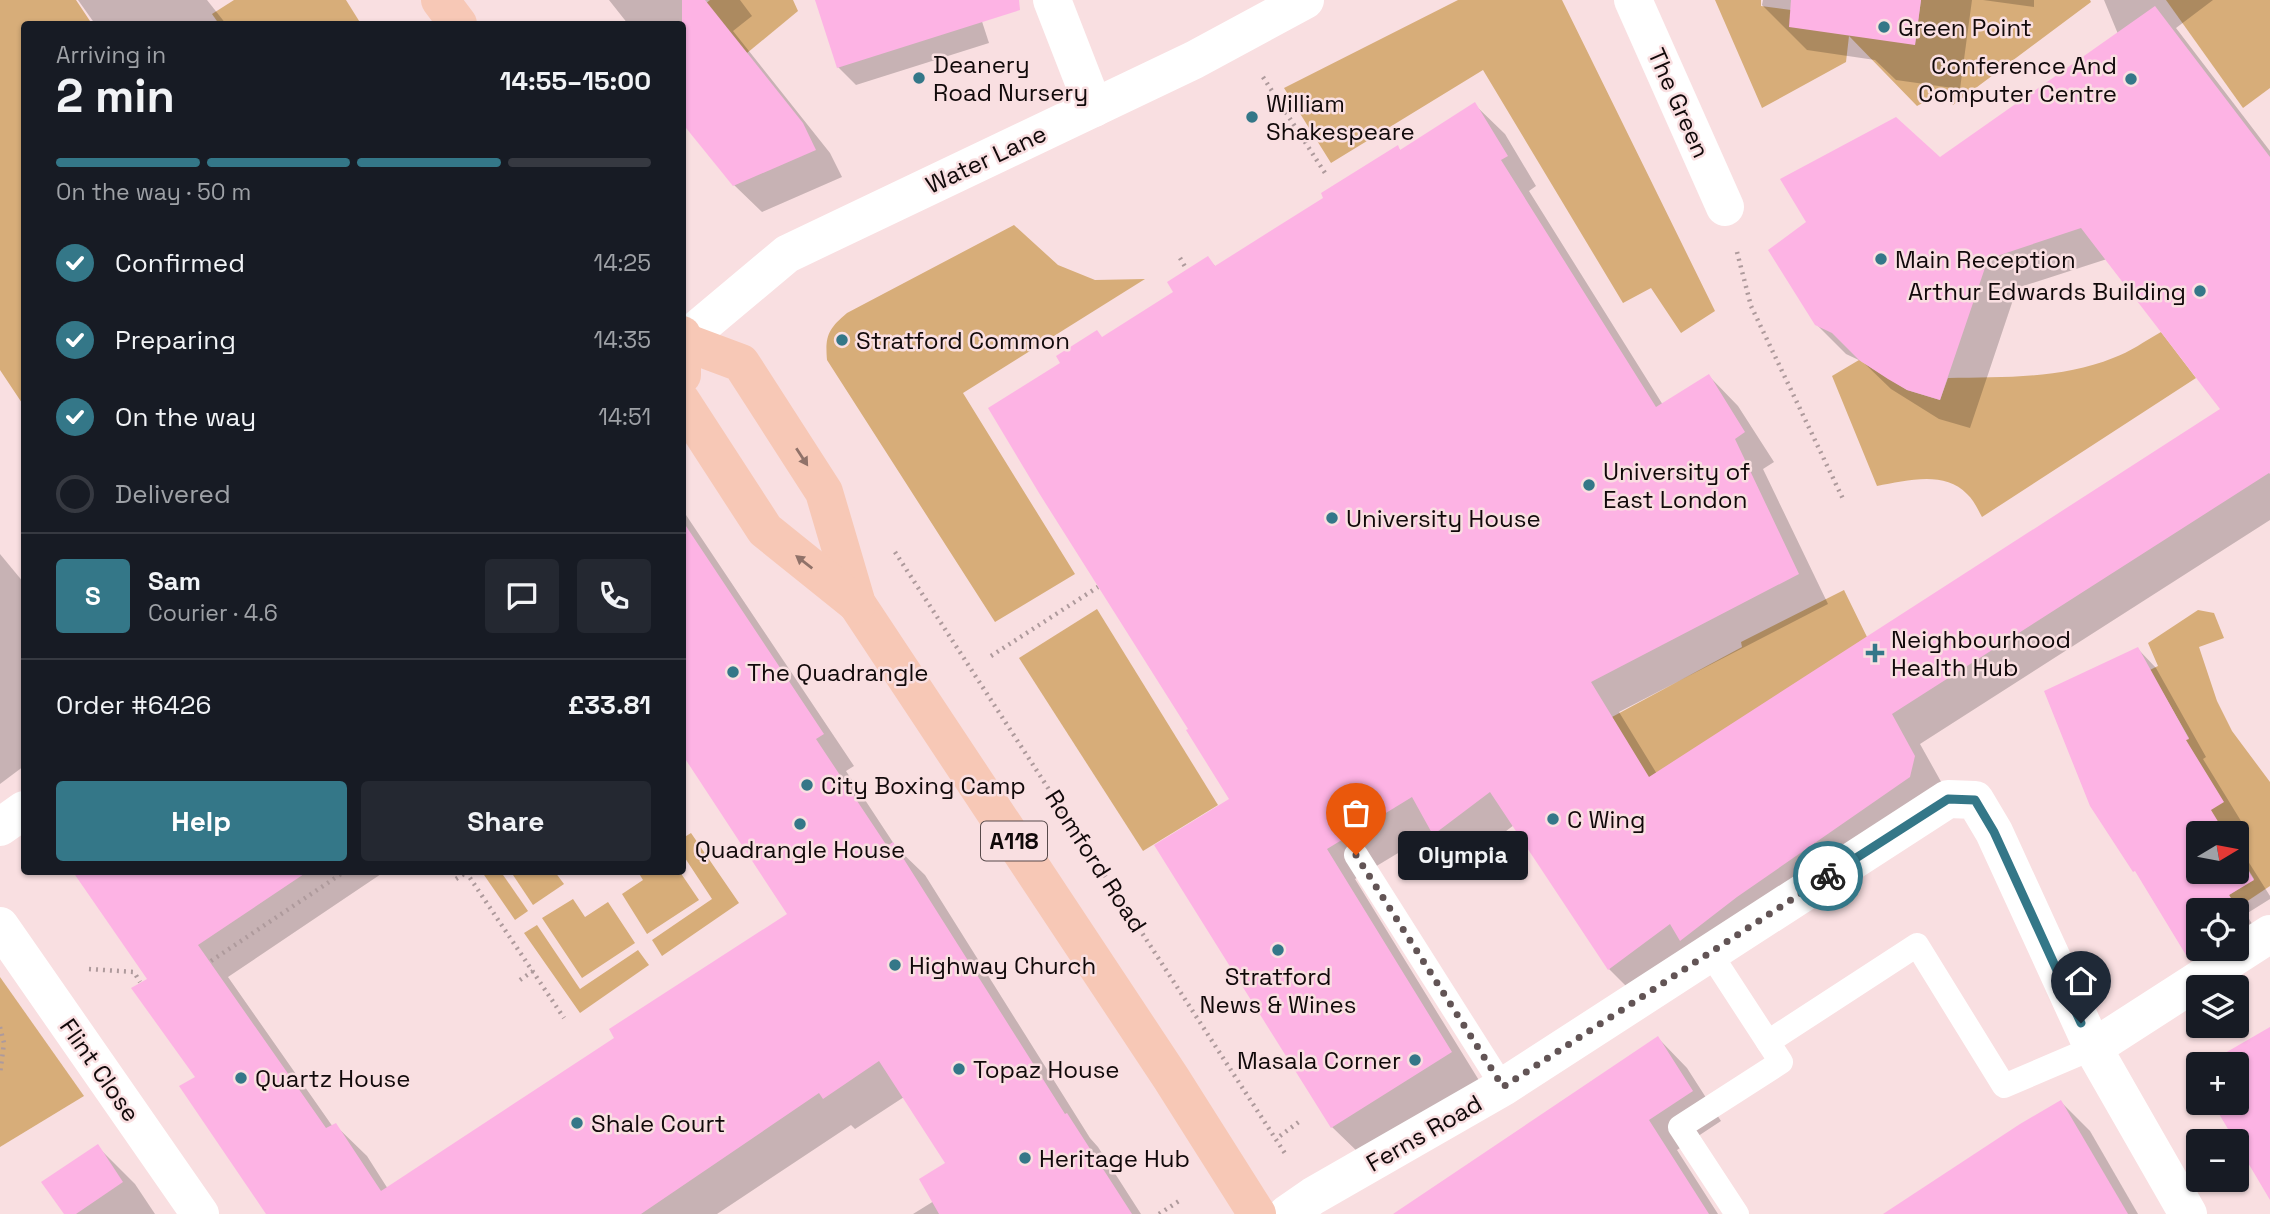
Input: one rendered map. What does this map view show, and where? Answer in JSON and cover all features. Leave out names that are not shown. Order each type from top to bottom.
[{"type":"main road","points":[[440,0],[456,21]]},
{"type":"main road","name":"A118","points":[[686,342],[741,363],[824,492],[857,604],[1171,1078],[1257,1214]]},
{"type":"main road","name":"A118","points":[[686,408],[765,530],[857,604]]},
{"type":"street","points":[[1052,0],[1094,108]]},
{"type":"street","name":"Water Lane","points":[[686,338],[787,254],[1194,60],[1304,0]]},
{"type":"street","name":"The Green","points":[[1633,0],[1725,207]]},
{"type":"street","name":"Ferns Road","points":[[1287,1214],[1313,1196],[1503,1087],[1948,799],[1975,800],[1994,832],[2093,1048]]},
{"type":"street","points":[[0,827],[21,812]]},
{"type":"street","name":"Flint Close","points":[[0,926],[200,1214]]},
{"type":"street","points":[[2188,1214],[2093,1048],[2270,934]]},
{"type":"lane","points":[[1356,855],[1503,1087]]},
{"type":"lane","points":[[1768,1042],[1917,945],[2004,1086],[2093,1048]]},
{"type":"lane","points":[[1710,953],[1781,1062],[1681,1128],[1737,1214]]},
{"type":"path","points":[[1263,76],[1325,173]]},
{"type":"path","points":[[1725,207],[1751,306],[1843,499]]},
{"type":"path","points":[[1180,258],[1187,270]]},
{"type":"path","name":"Romford Road","points":[[895,552],[1288,1158]]},
{"type":"path","points":[[991,656],[1098,587]]},
{"type":"path","points":[[211,961],[340,875]]},
{"type":"path","points":[[456,879],[462,875]]},
{"type":"path","points":[[469,875],[564,1018]]},
{"type":"path","points":[[83,973],[90,968],[134,972],[140,982]]},
{"type":"path","points":[[520,980],[533,971]]},
{"type":"path","points":[[0,1027],[4,1043],[0,1074]]},
{"type":"path","points":[[1280,1136],[1300,1121]]},
{"type":"path","points":[[1159,1214],[1182,1199]]},
{"type":"shaded area","points":[[0,0],[76,0],[90,21],[21,21],[21,402],[0,370]]},
{"type":"shaded area","points":[[234,0],[346,0],[359,21],[217,21],[212,14]]},
{"type":"shaded area","points":[[710,0],[793,0],[798,11],[747,53],[699,9]]},
{"type":"shaded area","points":[[1458,0],[1562,0],[1715,311],[1681,333],[1651,288],[1623,303],[1483,70],[1331,163],[1284,88]]},
{"type":"shaded area","points":[[1715,0],[1761,0],[1761,6],[1851,18],[1915,45],[1921,0],[2091,2],[1953,105],[1945,91],[1917,106],[1849,36],[1846,62],[1762,108]]},
{"type":"shaded area","points":[[2166,0],[2270,0],[2270,88],[2243,108]]},
{"type":"shaded area","points":[[1014,225],[1058,265],[1095,280],[1145,279],[963,393],[1075,574],[995,622],[827,360],[827,345],[832,329],[847,313]]},
{"type":"shaded area","points":[[2161,332],[2196,378],[1982,517],[1969,496],[1947,482],[1924,479],[1877,486],[1832,376],[1859,360],[1907,390],[1940,400],[1948,378],[2031,376],[2073,370],[2119,356]]},
{"type":"shaded area","points":[[1844,590],[1867,637],[1702,812],[1644,777],[1612,717],[1742,647],[1741,642]]},
{"type":"shaded area","points":[[1097,609],[1218,805],[1143,851],[1019,658]]},
{"type":"shaded area","points":[[2198,610],[2214,613],[2224,638],[2199,647],[2217,701],[2232,731],[2270,782],[2270,886],[2249,900],[2231,898],[2229,895],[2254,879],[2249,871],[2249,821],[2190,821],[2149,760],[2189,738],[2163,693],[2127,711],[2117,686],[2158,666],[2148,643]]},
{"type":"shaded area","points":[[691,833],[739,903],[662,956],[652,940],[712,899],[686,860],[686,836]]},
{"type":"shaded area","points":[[484,875],[503,875],[528,911],[515,920]]},
{"type":"shaded area","points":[[513,875],[557,875],[564,884],[533,905]]},
{"type":"shaded area","points":[[640,875],[682,875],[699,900],[647,934],[622,894],[643,880]]},
{"type":"shaded area","points":[[573,899],[585,917],[608,902],[635,943],[582,978],[542,918]]},
{"type":"shaded area","points":[[537,925],[580,989],[638,950],[649,965],[580,1013],[524,933]]},
{"type":"shaded area","points":[[0,977],[84,1096],[0,1147]]},
{"type":"building","points":[[682,0],[705,0],[803,123],[816,150],[733,186],[686,128],[686,21],[682,21]]},
{"type":"building","name":"Deanery Road Nursery","points":[[815,0],[1019,0],[1020,10],[837,68]]},
{"type":"building","name":"Green Point","points":[[1791,0],[1921,0],[1915,45],[1789,27]]},
{"type":"building","points":[[2155,6],[2270,157],[2270,474],[1892,714],[1915,756],[1910,777],[1737,897],[1680,941],[1670,924],[1608,970],[1490,792],[1433,835],[1412,797],[1327,849],[1452,1052],[1331,1128],[1154,845],[1229,799],[988,408],[1060,363],[1056,356],[1097,330],[1102,337],[1173,292],[1167,282],[1208,256],[1215,266],[1323,198],[1321,193],[1398,145],[1400,150],[1475,102],[1508,156],[1501,160],[1656,407],[1709,374],[1745,432],[1735,439],[1799,574],[1591,682],[1649,777],[2220,409],[2081,228],[1988,259],[1940,400],[1907,390],[1888,379],[1859,360],[1832,333],[1815,325],[1768,250],[1806,222],[1780,179],[1896,117],[1940,157]]},
{"type":"building","points":[[686,526],[824,734],[816,739],[887,846],[893,842],[1065,1114],[1067,1113],[1132,1214],[939,1214],[919,1179],[945,1163],[879,1061],[823,1099],[819,1093],[641,1214],[266,1214],[179,1086],[195,1077],[131,988],[147,979],[75,875],[303,875],[198,945],[326,1128],[336,1123],[381,1191],[614,1038],[609,1029],[787,914],[686,760]]},
{"type":"building","points":[[2138,647],[2189,739],[2186,740],[2224,802],[2211,810],[2218,821],[2186,821],[2186,884],[2247,884],[2229,895],[2231,898],[2186,898],[2186,955],[2135,871],[2133,872],[2090,806],[2044,691]]},
{"type":"building","points":[[2270,1027],[2270,1200],[2249,1165],[2249,1129],[2228,1129],[2220,1115],[2249,1115],[2249,1052],[2227,1052]]},
{"type":"building","points":[[1658,1036],[1693,1091],[1649,1120],[1709,1214],[1393,1214]]},
{"type":"building","points":[[2061,1100],[2128,1214],[1883,1214],[2020,1124]]},
{"type":"building","points":[[98,1144],[123,1182],[76,1214],[64,1214],[41,1182]]},
{"type":"way so far","points":[[1356,855],[1503,1087],[1828,876]]},
{"type":"place","name":"Green Point","points":[[1884,27]]},
{"type":"place","name":"Deanery Road Nursery","points":[[919,78]]},
{"type":"place","name":"Conference And Computer Centre","points":[[2131,79]]},
{"type":"place","name":"William Shakespeare","points":[[1252,117]]},
{"type":"place","name":"Main Reception","points":[[1881,259]]},
{"type":"place","name":"Arthur Edwards Building","points":[[2200,291]]},
{"type":"place","name":"Stratford Common","points":[[842,340]]},
{"type":"place","name":"University of East London","points":[[1589,485]]},
{"type":"place","name":"University House","points":[[1332,518]]},
{"type":"place","name":"Neighbourhood Health Hub","points":[[1875,653]]},
{"type":"place","name":"The Quadrangle","points":[[733,672]]},
{"type":"place","name":"City Boxing Camp","points":[[807,785]]},
{"type":"place","name":"C Wing","points":[[1553,819]]},
{"type":"place","name":"Quadrangle House","points":[[800,824]]},
{"type":"place","name":"Olympia","points":[[1356,855]]},
{"type":"place","name":"Stratford News & Wines","points":[[1278,950]]},
{"type":"place","name":"Highway Church","points":[[895,965]]},
{"type":"place","name":"Masala Corner","points":[[1415,1060]]},
{"type":"place","name":"Topaz House","points":[[959,1069]]},
{"type":"place","name":"Quartz House","points":[[241,1078]]},
{"type":"place","name":"Shale Court","points":[[577,1123]]},
{"type":"place","name":"Heritage Hub","points":[[1025,1158]]},
{"type":"route","points":[[1828,876],[1948,799],[1975,800],[1994,832],[2081,1023]]}]
